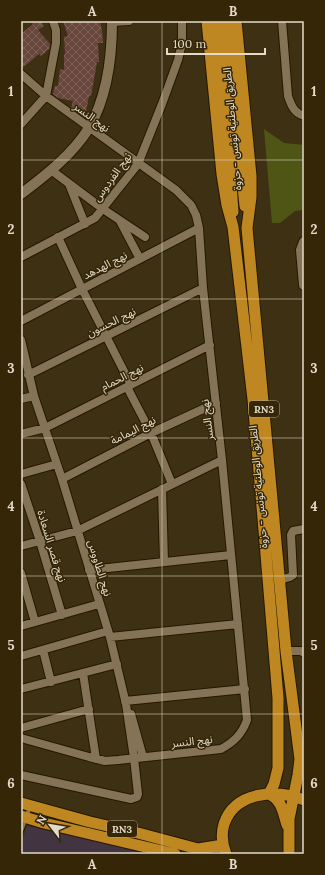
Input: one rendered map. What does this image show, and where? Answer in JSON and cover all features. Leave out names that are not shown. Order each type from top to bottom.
[{"type":"highway","name":"الطريق الوطنية تونس - حزوة","points":[[208,21],[223,184],[233,227],[254,399],[278,698],[278,768],[274,784],[269,794]]},
{"type":"highway","points":[[216,21],[233,200],[233,227]]},
{"type":"highway","points":[[226,21],[247,228]]},
{"type":"highway","name":"الطريق الوطنية تونس - حزوة","points":[[236,21],[251,176],[251,197],[247,228],[286,650],[300,759],[298,775],[299,798]]},
{"type":"highway","points":[[300,759],[304,772]]},
{"type":"highway","name":"RN3","points":[[26,805],[194,848],[224,849],[222,830],[226,818],[232,809],[241,801],[250,797],[280,793],[299,798],[288,829]]},
{"type":"highway","name":"RN3","points":[[269,794],[280,803],[288,829],[289,854]]},
{"type":"highway","name":"RN3","points":[[23,817],[175,854]]},
{"type":"street","points":[[21,124],[46,96],[56,43],[56,30],[53,21]]},
{"type":"street","points":[[21,194],[68,154],[88,128],[99,105],[108,74],[112,21],[129,21]]},
{"type":"street","name":"نهج الفردوس","points":[[21,257],[95,218],[138,164],[178,60],[182,43],[182,21]]},
{"type":"street","points":[[282,21],[288,96],[291,106],[299,114],[304,116]]},
{"type":"street","name":"نهج النسر","points":[[21,74],[46,96],[88,128],[176,190],[191,205],[196,215],[222,460],[247,720],[244,728],[234,741],[221,749],[106,761],[21,738]]},
{"type":"street","points":[[51,170],[103,209],[145,237]]},
{"type":"street","points":[[68,183],[85,224]]},
{"type":"street","points":[[119,219],[140,260]]},
{"type":"street","name":"نهج الهدهد","points":[[21,321],[140,260],[198,228]]},
{"type":"street","points":[[58,237],[151,433],[172,484]]},
{"type":"street","points":[[304,242],[301,250],[304,278]]},
{"type":"street","name":"نهج الحسون","points":[[28,375],[203,288]]},
{"type":"street","name":"نهج الطاووس","points":[[21,340],[34,396],[62,479],[117,664],[126,703],[138,794],[134,799],[129,799],[21,774]]},
{"type":"street","name":"نهج الحمام","points":[[21,434],[45,428],[210,345]]},
{"type":"street","points":[[21,399],[34,396]]},
{"type":"street","name":"نهج اليمامة","points":[[62,479],[151,433],[216,403]]},
{"type":"street","points":[[21,546],[77,531],[222,460]]},
{"type":"street","points":[[21,474],[57,464]]},
{"type":"street","name":"نهج قصر السعادة","points":[[21,484],[25,508],[40,541],[62,615]]},
{"type":"street","points":[[162,489],[164,562]]},
{"type":"street","points":[[280,580],[290,578],[293,575],[291,535],[295,530],[304,529]]},
{"type":"street","points":[[90,570],[231,555]]},
{"type":"street","points":[[21,573],[23,585],[35,622]]},
{"type":"street","points":[[21,626],[99,604]]},
{"type":"street","points":[[21,656],[109,634],[238,624]]},
{"type":"street","points":[[43,650],[52,682]]},
{"type":"street","points":[[286,650],[301,651],[304,653]]},
{"type":"street","points":[[21,689],[117,664]]},
{"type":"street","points":[[83,673],[96,759]]},
{"type":"street","points":[[143,758],[132,717],[126,703],[245,689]]},
{"type":"street","points":[[21,728],[89,709]]},
{"type":"lane","points":[[21,831],[26,805]]},
{"type":"shaded area","points":[[27,826],[154,854],[21,854],[21,845]]},
{"type":"green space","points":[[264,129],[284,143],[304,145],[304,210],[295,211],[280,223],[272,223]]},
{"type":"building","points":[[31,21],[41,21],[44,26],[38,30],[50,44],[49,49],[41,56],[39,54],[21,69],[21,34],[33,24]]},
{"type":"building","points":[[63,21],[100,21],[103,43],[98,43],[99,62],[97,62],[91,96],[89,96],[86,112],[71,108],[73,101],[58,98],[53,94],[55,86],[58,86],[60,69],[64,70],[64,37],[68,36]]}]
